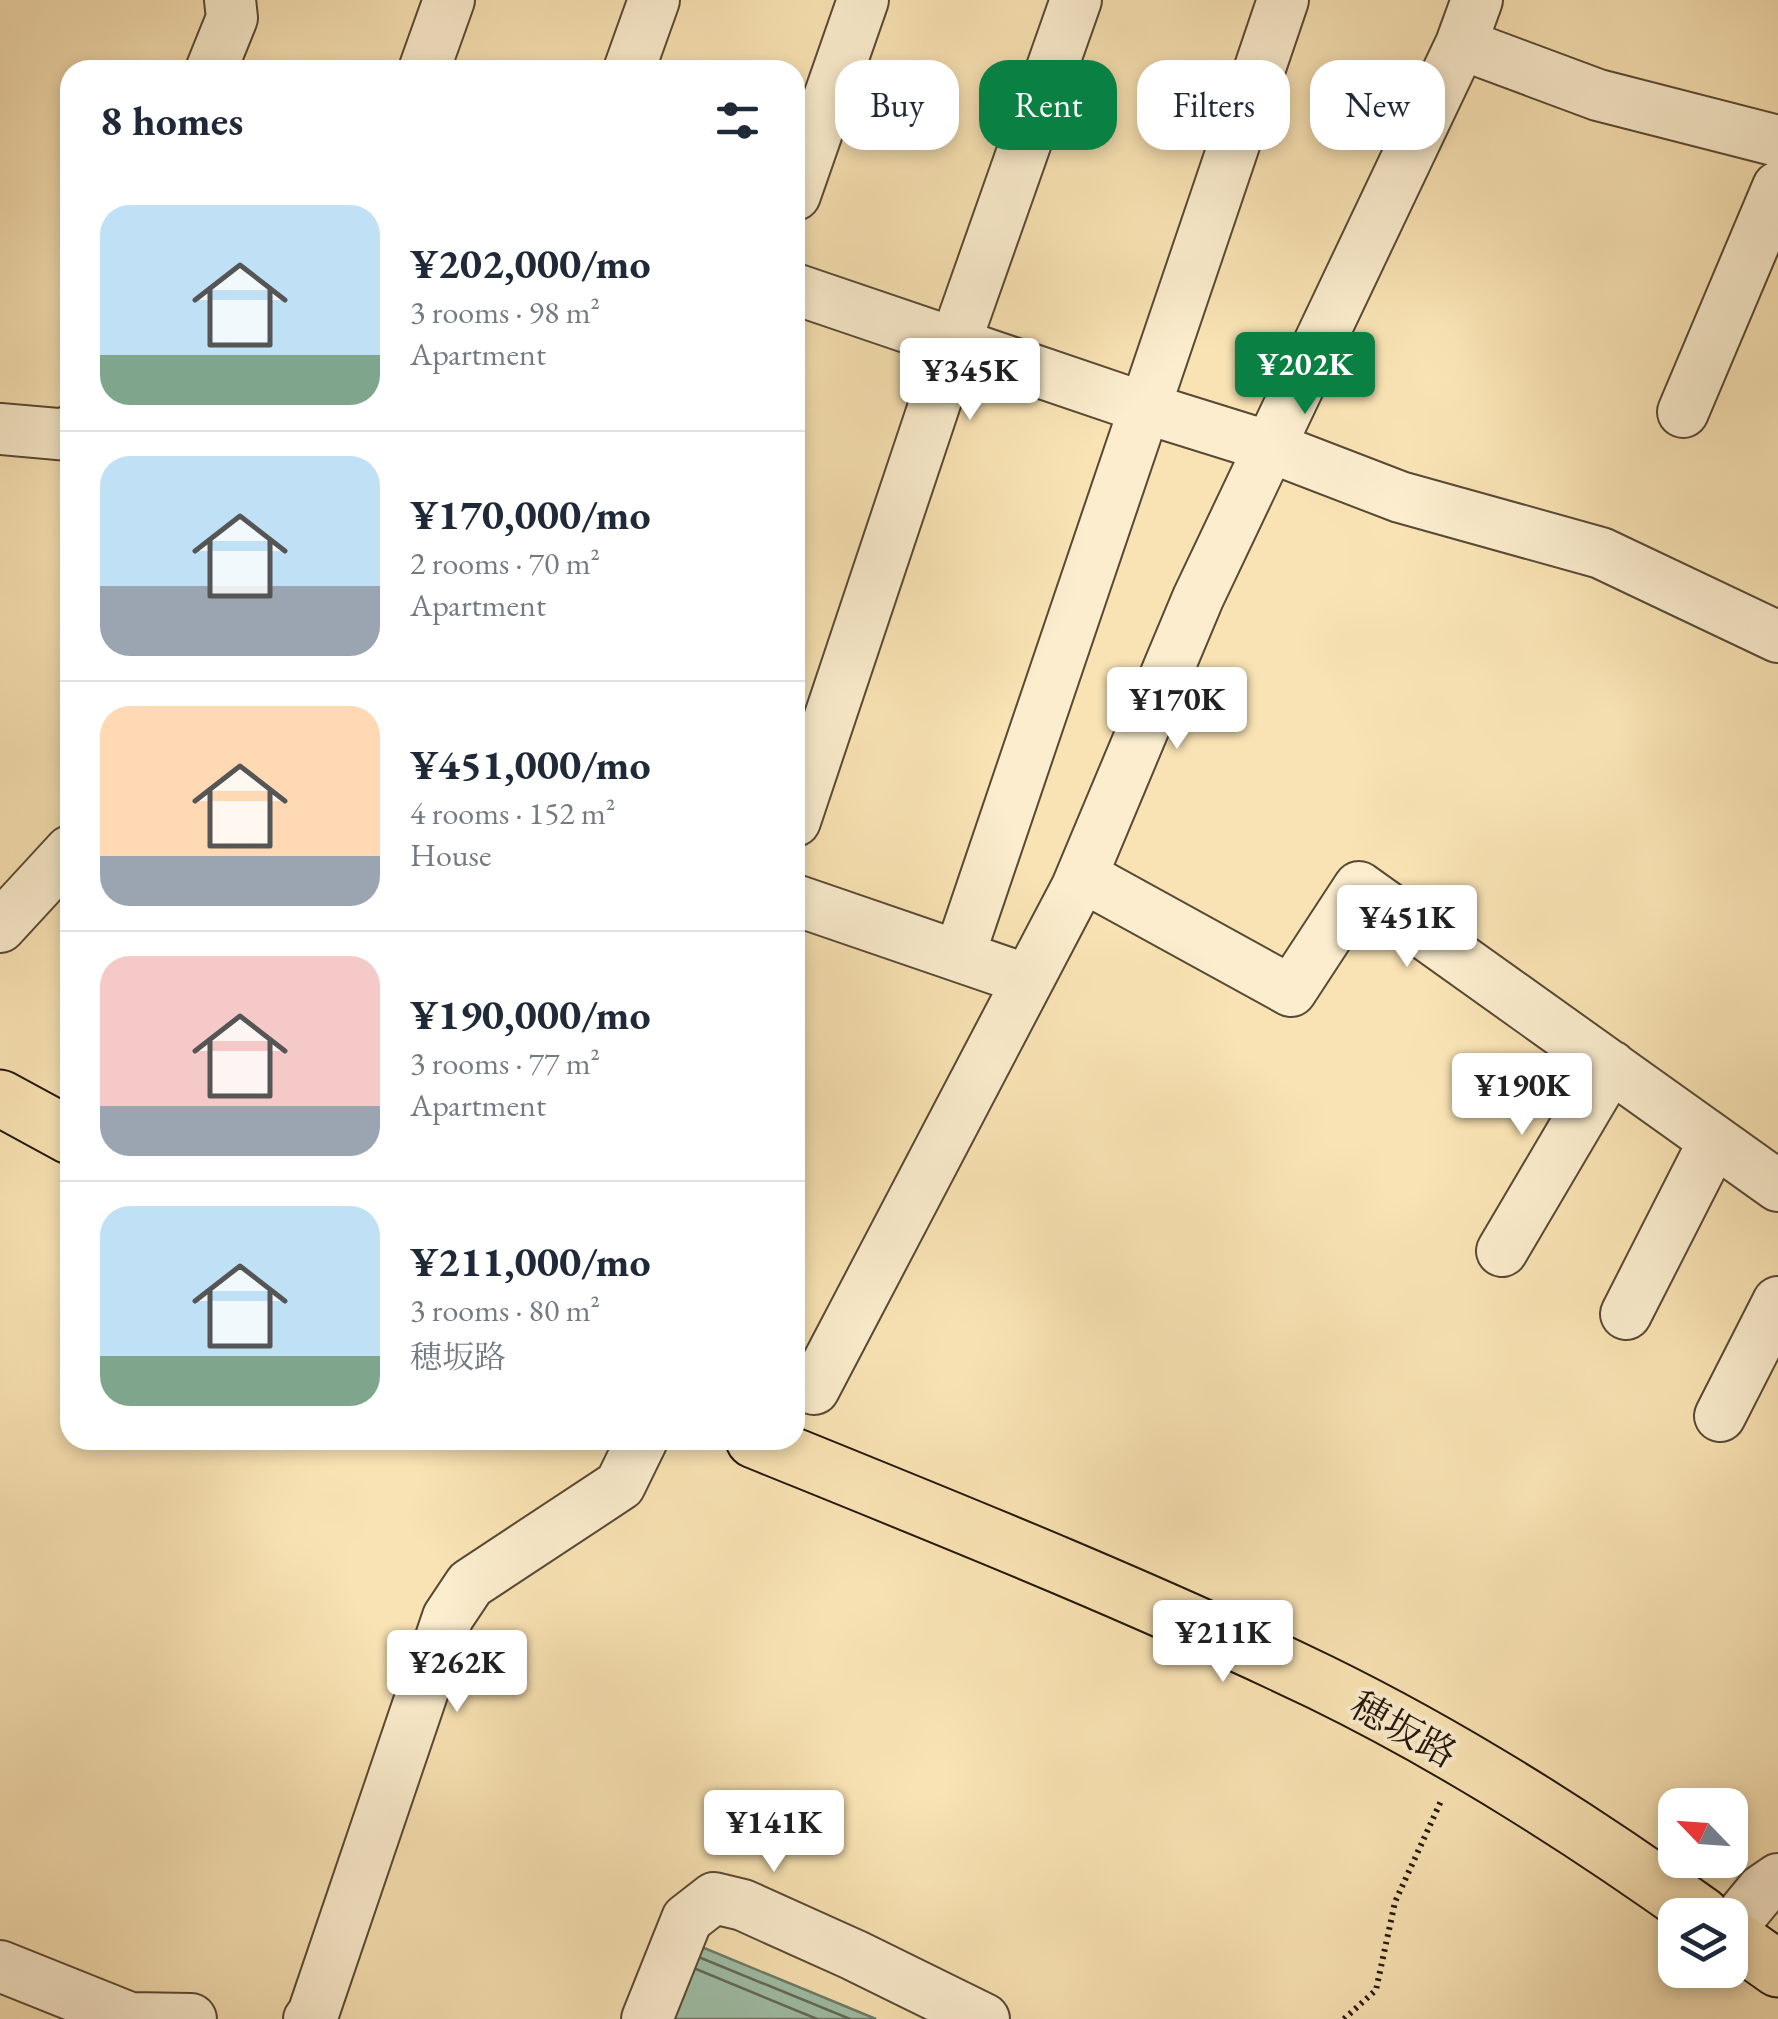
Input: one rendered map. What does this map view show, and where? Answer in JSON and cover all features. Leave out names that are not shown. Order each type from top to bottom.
[{"type":"main road","points":[[0,1098],[60,1131]]},
{"type":"main road","name":"穂坂路","points":[[778,1450],[1149,1604],[1322,1684],[1460,1759],[1632,1865],[1678,1898]]},
{"type":"main road","points":[[1748,1946],[1778,1969]]},
{"type":"street","points":[[216,60],[232,18],[230,0]]},
{"type":"street","points":[[633,60],[654,0]]},
{"type":"street","points":[[805,166],[862,0]]},
{"type":"street","points":[[805,791],[955,343],[1076,0]]},
{"type":"street","points":[[959,956],[1283,0]]},
{"type":"street","points":[[805,1386],[814,1389],[1082,876],[1198,598],[1469,22],[1598,95],[1778,141]]},
{"type":"street","points":[[1682,412],[1778,187]]},
{"type":"street","points":[[805,292],[1145,408],[1270,446],[1400,497],[1600,552],[1778,636]]},
{"type":"street","points":[[0,430],[60,434]]},
{"type":"street","points":[[0,928],[60,862]]},
{"type":"street","points":[[1082,876],[1291,991],[1359,887],[1778,1186]]},
{"type":"street","points":[[805,903],[1028,980]]},
{"type":"street","points":[[1502,1251],[1611,1066]]},
{"type":"street","points":[[1626,1314],[1714,1140]]},
{"type":"street","points":[[1720,1416],[1778,1302]]},
{"type":"street","points":[[309,2019],[448,1617],[470,1584],[620,1485],[637,1450]]},
{"type":"street","points":[[1748,1908],[1762,1890],[1778,1879]]},
{"type":"street","points":[[647,2019],[687,1919],[714,1898],[743,1905],[854,1954],[984,2019]]},
{"type":"street","points":[[0,1966],[116,2016],[191,2019]]},
{"type":"path","points":[[1344,2019],[1376,1990],[1395,1902],[1460,1759]]},
{"type":"water","points":[[692,1943],[876,2019],[634,2019]]}]
